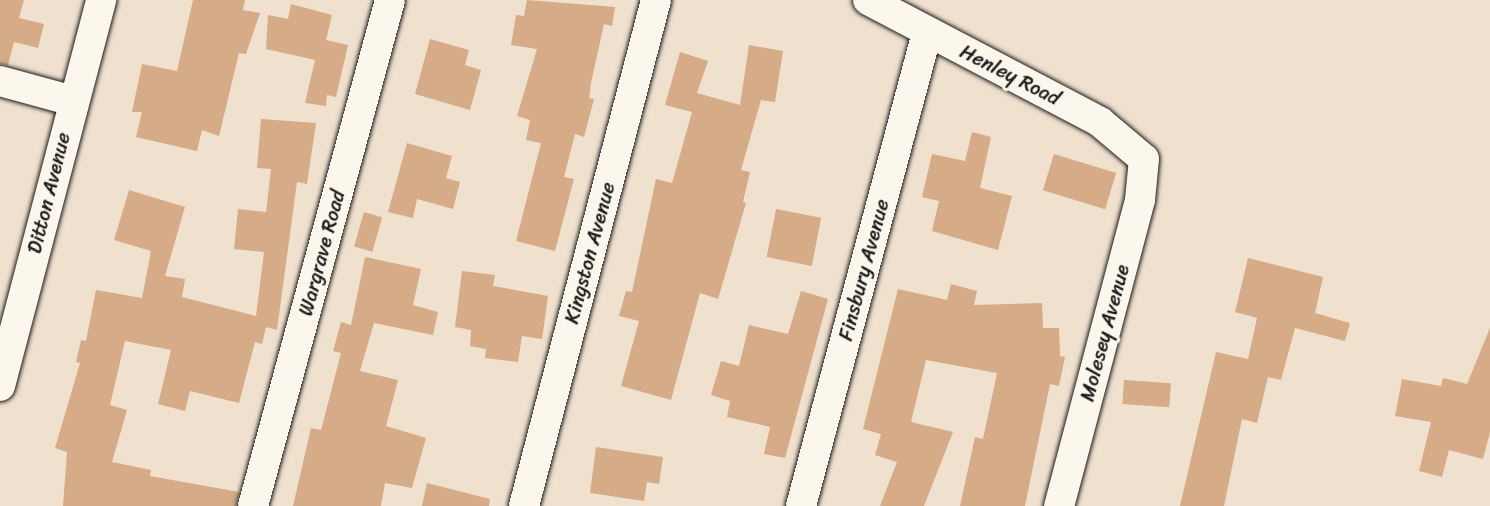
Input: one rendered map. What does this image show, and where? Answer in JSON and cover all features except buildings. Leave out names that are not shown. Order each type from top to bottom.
[{"type":"street","name":"Ditton Avenue","points":[[0,386],[101,0]]},
{"type":"street","name":"Wargrave Road","points":[[254,506],[390,0]]},
{"type":"street","name":"Kingston Avenue","points":[[524,506],[656,0]]},
{"type":"street","name":"Henley Road","points":[[868,0],[927,34],[987,60],[1100,122],[1144,159]]},
{"type":"street","name":"Finsbury Avenue","points":[[801,506],[927,34]]},
{"type":"street","points":[[0,81],[73,101]]},
{"type":"street","name":"Molesey Avenue","points":[[1059,506],[1140,200],[1144,159]]}]
